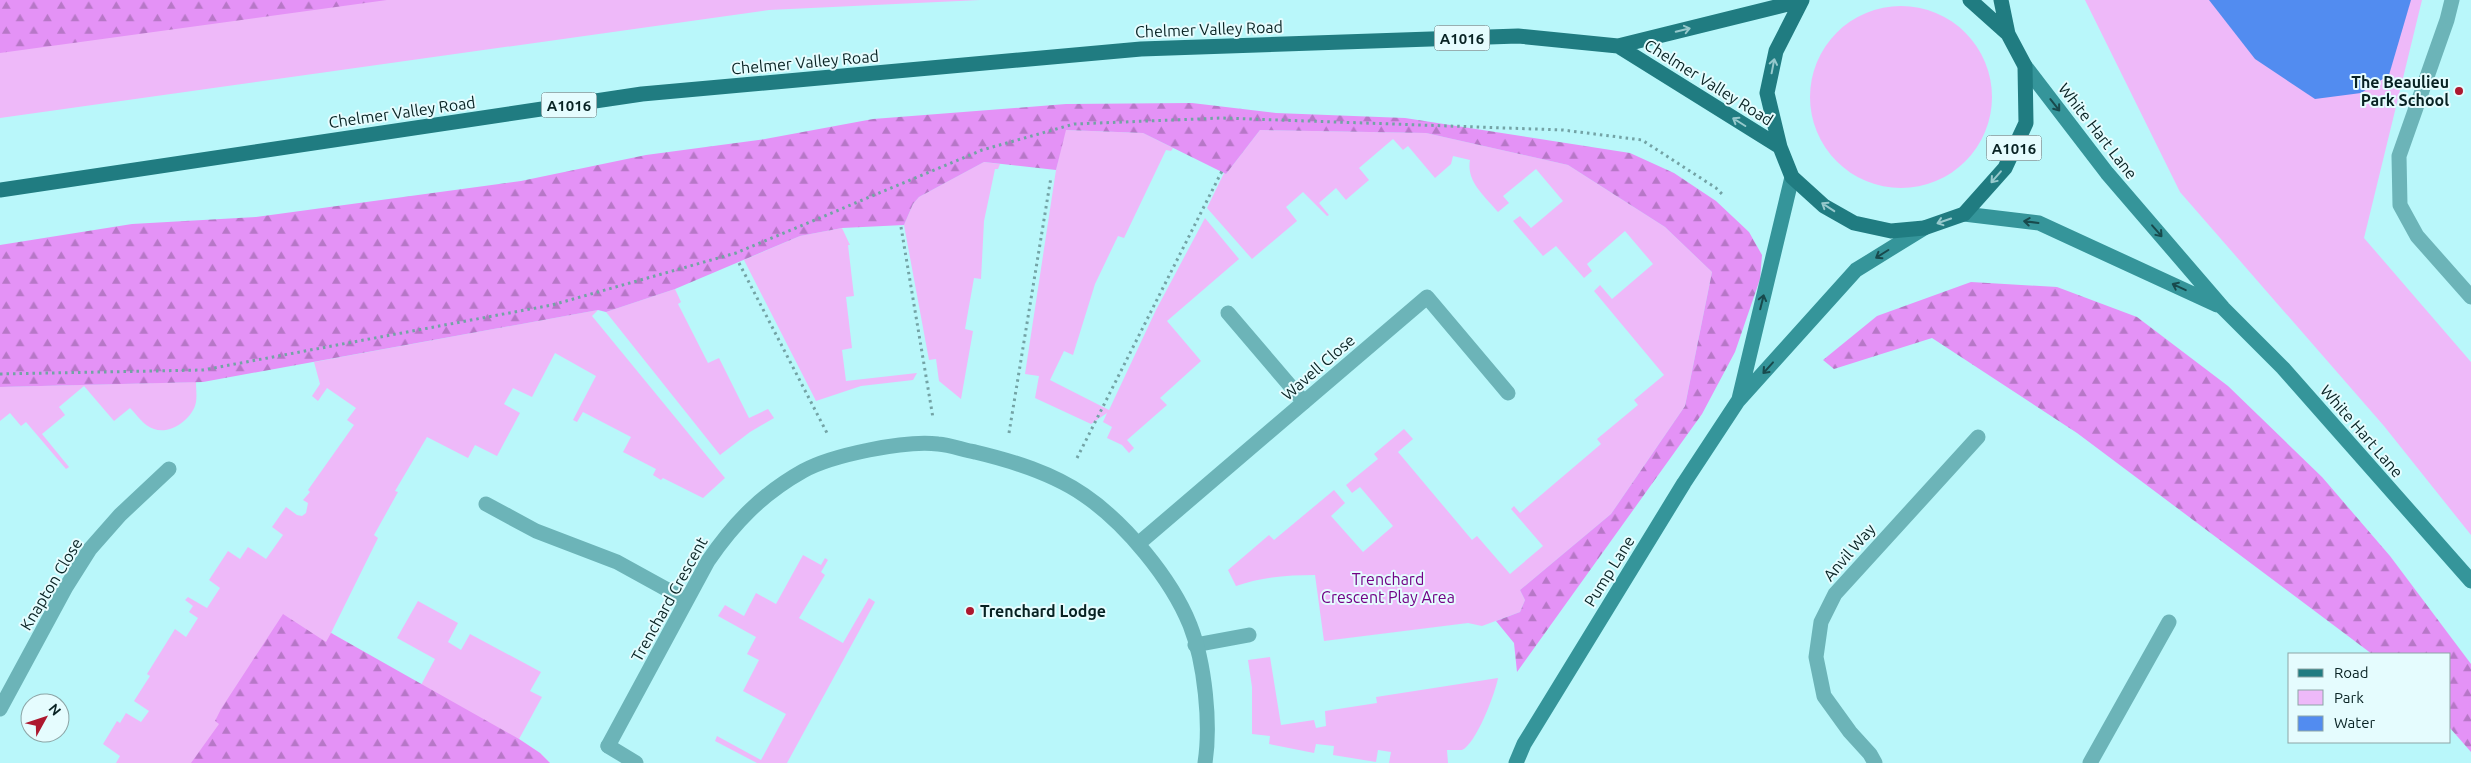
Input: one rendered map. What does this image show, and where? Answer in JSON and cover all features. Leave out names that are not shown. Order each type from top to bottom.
[{"type":"main road","name":"A1016","points":[[1970,0],[2008,34]]},
{"type":"main road","name":"A1016","points":[[1801,1],[1776,50],[1767,93],[1780,148],[1792,177],[1824,206],[1854,222],[1891,231],[1924,228],[1964,214],[2005,168],[2026,123],[2025,66],[2008,34],[2001,0]]},
{"type":"main road","name":"Chelmer Valley Road","points":[[0,190],[642,94],[1141,49],[1518,36],[1618,46],[1801,1]]},
{"type":"main road","name":"Chelmer Valley Road","points":[[1618,46],[1780,148]]},
{"type":"street","points":[[2452,0],[2447,20],[2399,156],[2400,205],[2417,236],[2471,298]]},
{"type":"street","name":"White Hart Lane","points":[[2025,66],[2107,173],[2223,308],[2283,368],[2471,580]]},
{"type":"street","name":"Pump Lane","points":[[1738,401],[1792,177]]},
{"type":"street","name":"White Hart Lane","points":[[1964,214],[2039,223],[2223,308]]},
{"type":"street","name":"Pump Lane","points":[[1516,763],[1524,744],[1684,483],[1738,401],[1856,270],[1924,228]]},
{"type":"street","name":"Wavell Close","points":[[1138,544],[1427,297],[1508,393]]},
{"type":"street","points":[[1228,313],[1304,402]]},
{"type":"street","name":"Anvil Way","points":[[1875,763],[1824,696],[1816,657],[1821,622],[1835,594],[1978,437]]},
{"type":"street","name":"Trenchard Crescent","points":[[636,763],[608,746],[708,561],[725,536],[758,501],[804,470],[839,456],[887,447],[938,444],[1004,459],[1046,474],[1083,494],[1113,518],[1138,544],[1166,582],[1190,625],[1204,689],[1208,741],[1205,763]]},
{"type":"street","name":"Knapton Close","points":[[0,709],[66,587],[90,549],[120,515],[169,469]]},
{"type":"street","points":[[486,504],[536,531],[617,562],[686,600]]},
{"type":"street","points":[[2090,763],[2169,622]]},
{"type":"street","points":[[1195,645],[1248,635]]},
{"type":"path","points":[[0,374],[203,370],[552,305],[736,253],[982,150],[1074,124],[1222,118],[1563,130],[1642,140],[1716,188],[1724,196]]},
{"type":"path","points":[[1077,458],[1222,171]]},
{"type":"path","points":[[1004,459],[1051,177]]},
{"type":"path","points":[[901,227],[938,444]]},
{"type":"path","points":[[738,263],[839,456]]},
{"type":"green space","points":[[0,0],[980,0],[769,10],[0,118]]},
{"type":"green space","points":[[0,0],[387,0],[0,53]]},
{"type":"green space","points":[[2085,0],[2422,0],[2364,238],[2471,362],[2471,535],[2384,426],[2180,192]]},
{"type":"green space","points":[[1901,6],[1919,8],[1936,13],[1965,33],[1985,62],[1990,79],[1992,97],[1990,115],[1985,132],[1965,161],[1936,181],[1919,186],[1901,188],[1883,186],[1866,181],[1837,161],[1817,132],[1812,115],[1810,97],[1812,79],[1817,62],[1837,33],[1866,13],[1883,8]]},
{"type":"green space","points":[[1192,103],[1276,113],[1405,118],[1630,153],[1674,173],[1716,201],[1749,232],[1762,255],[1760,279],[1735,352],[1702,414],[1517,672],[1514,643],[1496,621],[1520,612],[1525,600],[1520,590],[1611,514],[1685,406],[1712,272],[1665,227],[1568,165],[1426,133],[1260,130],[1226,174],[1143,133],[1066,130],[1056,170],[984,162],[919,197],[913,204],[904,225],[842,228],[800,236],[675,289],[606,312],[598,310],[203,382],[0,387],[0,245],[132,224],[256,217],[521,181],[646,155],[765,139],[873,119],[1066,104]]},
{"type":"green space","points":[[1065,130],[1143,133],[1173,148],[1171,151],[1166,150],[1124,238],[1118,236],[1095,284],[1073,355],[1064,351],[1050,380],[1109,410],[1156,310],[1205,218],[1239,259],[1167,321],[1201,361],[1160,398],[1167,405],[1127,440],[1134,448],[1129,453],[1122,445],[1107,438],[1112,427],[1103,422],[1107,413],[1091,424],[1035,398],[1039,376],[1025,374],[1056,170]]},
{"type":"green space","name":"Trenchard Crescent Play Area","points":[[1260,130],[1426,133],[1568,165],[1665,227],[1712,272],[1685,406],[1611,514],[1520,590],[1525,600],[1520,612],[1482,626],[1468,623],[1324,641],[1315,575],[1275,577],[1236,586],[1228,570],[1269,535],[1274,540],[1334,490],[1345,503],[1331,516],[1363,552],[1393,526],[1360,487],[1352,493],[1346,485],[1378,459],[1374,454],[1404,429],[1413,439],[1398,452],[1472,540],[1477,536],[1510,574],[1543,546],[1511,509],[1514,506],[1520,513],[1601,444],[1597,439],[1638,405],[1634,400],[1664,375],[1594,291],[1600,285],[1612,299],[1653,264],[1625,231],[1587,264],[1592,271],[1584,278],[1556,246],[1543,256],[1513,221],[1520,216],[1531,228],[1563,201],[1536,169],[1503,196],[1509,203],[1498,212],[1474,182],[1471,175],[1470,160],[1453,156],[1451,164],[1435,178],[1408,146],[1403,150],[1393,139],[1359,168],[1369,180],[1346,200],[1336,188],[1319,203],[1329,215],[1327,216],[1303,192],[1286,207],[1297,221],[1252,259],[1207,208],[1224,173],[1226,174]]},
{"type":"green space","points":[[984,162],[1000,164],[998,169],[995,169],[984,221],[981,279],[974,278],[965,329],[973,331],[961,399],[939,381],[936,359],[929,360],[904,225],[913,204],[919,197]]},
{"type":"green space","points":[[842,228],[850,245],[848,245],[854,296],[846,297],[852,348],[842,350],[846,381],[917,373],[913,380],[861,386],[816,401],[744,260],[800,236]]},
{"type":"green space","points":[[1971,282],[2057,287],[2137,317],[2228,386],[2322,477],[2390,556],[2471,664],[2471,752],[2451,729],[2451,653],[2371,653],[2077,433],[1932,338],[1834,369],[1823,360],[1877,316]]},
{"type":"green space","points":[[675,289],[681,302],[678,304],[708,363],[719,358],[749,418],[768,409],[774,418],[750,432],[720,455],[606,312]]},
{"type":"green space","points":[[598,310],[592,316],[725,478],[703,498],[663,478],[661,480],[653,475],[656,469],[623,452],[631,437],[583,412],[577,422],[573,420],[596,376],[555,353],[532,397],[513,388],[504,404],[520,413],[497,456],[475,445],[468,458],[427,437],[395,491],[398,492],[374,535],[378,538],[331,633],[421,685],[435,659],[397,638],[418,601],[458,623],[448,642],[461,650],[470,634],[541,672],[530,691],[542,697],[519,739],[540,753],[550,763],[116,763],[120,756],[103,744],[117,721],[120,723],[126,713],[141,722],[149,711],[134,701],[150,676],[147,674],[175,629],[186,637],[198,618],[189,612],[193,606],[185,600],[188,597],[207,608],[220,588],[209,580],[228,551],[240,559],[248,547],[266,559],[283,535],[272,527],[286,507],[297,515],[302,516],[306,513],[308,503],[303,500],[310,492],[308,490],[354,425],[347,420],[356,408],[327,388],[318,401],[312,396],[320,384],[314,362]]},
{"type":"green space","points":[[196,382],[196,402],[194,408],[186,420],[167,430],[154,429],[147,425],[130,408],[114,421],[84,386],[59,407],[65,415],[42,434],[69,467],[66,469],[26,422],[21,426],[10,413],[0,421],[0,387]]},
{"type":"green space","points":[[803,555],[821,565],[825,558],[828,560],[821,572],[825,575],[799,618],[843,643],[869,598],[875,602],[787,763],[757,763],[715,741],[717,736],[761,760],[786,714],[743,691],[759,660],[747,654],[756,637],[718,616],[725,605],[744,616],[756,593],[776,604]]},
{"type":"green space","points":[[283,614],[326,642],[331,633],[519,739],[540,753],[550,763],[191,763],[219,724],[215,721],[221,709]]},
{"type":"green space","points":[[1270,657],[1281,725],[1314,720],[1316,728],[1326,726],[1325,711],[1377,703],[1376,697],[1498,678],[1479,729],[1462,750],[1447,750],[1448,763],[1389,763],[1391,752],[1378,750],[1376,762],[1333,755],[1334,746],[1316,744],[1314,753],[1269,744],[1270,736],[1252,734],[1252,687],[1248,660]]},
{"type":"water","points":[[2209,0],[2411,0],[2389,75],[2361,93],[2315,99],[2255,59]]},
{"type":"place","name":"The Beaulieu Park School","points":[[2459,91]]},
{"type":"place","name":"Trenchard Lodge","points":[[970,611]]}]
